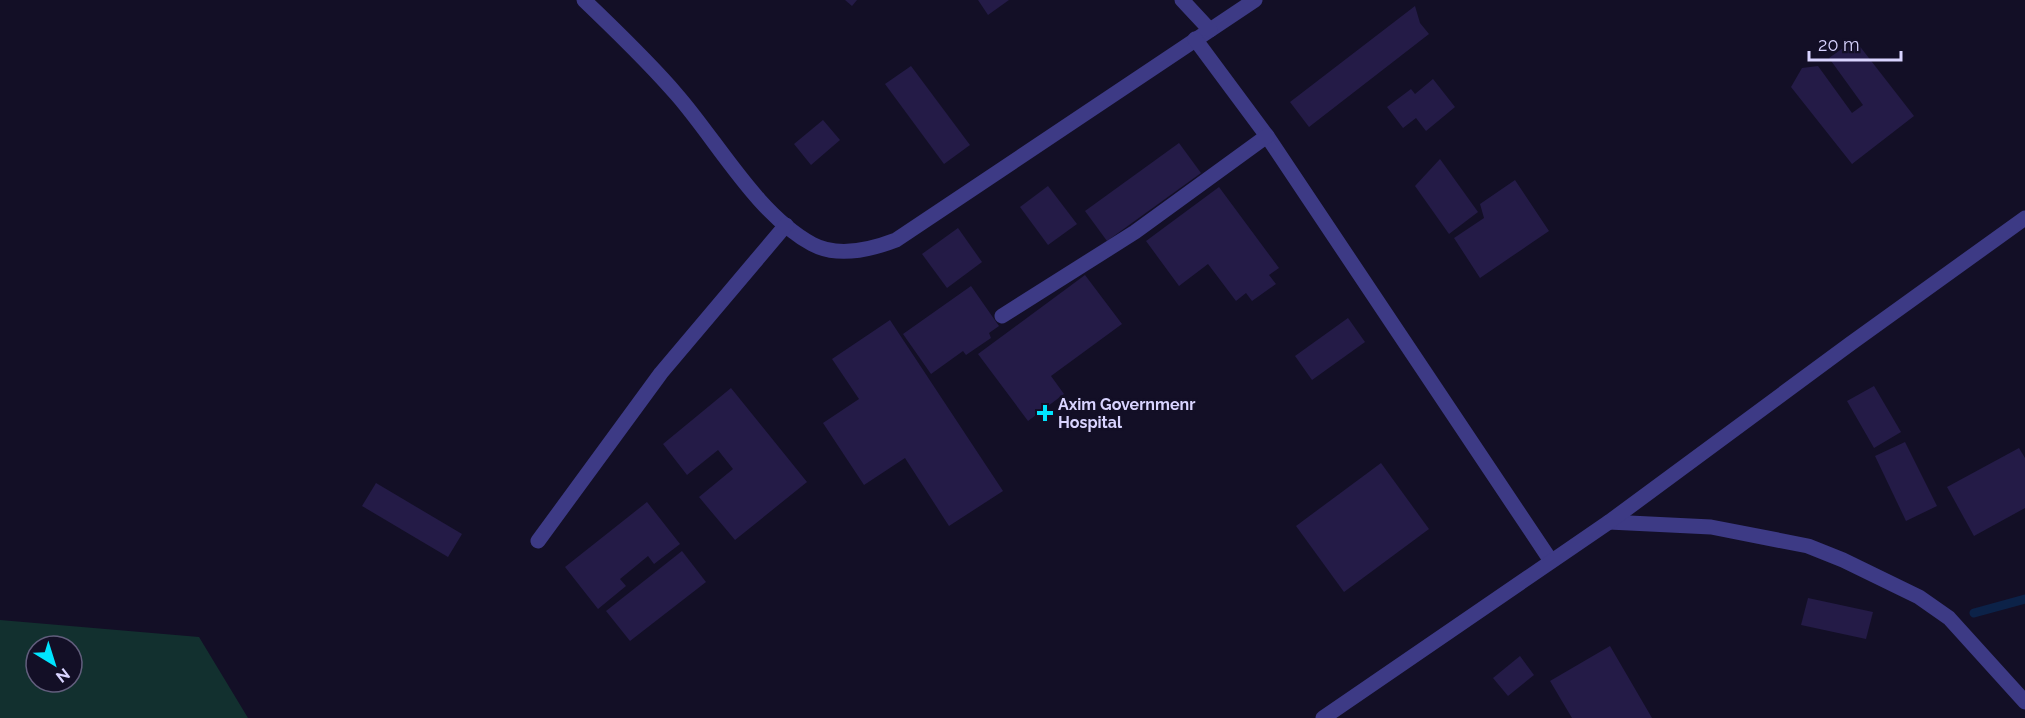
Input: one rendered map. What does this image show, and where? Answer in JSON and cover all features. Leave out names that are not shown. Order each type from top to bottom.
[{"type":"street","points":[[584,0],[636,50],[678,96],[762,203],[812,244],[832,252],[873,249],[896,240],[1255,0]]},
{"type":"street","points":[[1182,0],[1210,30]]},
{"type":"street","points":[[1195,39],[1267,136],[1551,561]]},
{"type":"street","points":[[1002,316],[1135,232],[1267,136]]},
{"type":"street","points":[[1323,718],[1609,522],[2025,218]]},
{"type":"street","points":[[538,541],[640,400],[786,225]]},
{"type":"street","points":[[1609,522],[1711,527],[1808,546],[1843,560],[1918,597],[1949,618],[2025,702]]},
{"type":"green space","points":[[0,620],[199,637],[248,718],[0,718]]},
{"type":"building","points":[[845,0],[857,0],[852,6]]},
{"type":"building","points":[[978,0],[1009,0],[988,15]]},
{"type":"building","points":[[1415,6],[1420,23],[1429,34],[1309,127],[1290,102]]},
{"type":"building","points":[[1858,44],[1914,116],[1852,164],[1791,87],[1802,68],[1818,66],[1852,113],[1863,105],[1829,58],[1843,48]]},
{"type":"building","points":[[911,66],[970,145],[944,164],[885,84]]},
{"type":"building","points":[[1433,79],[1455,107],[1426,131],[1416,118],[1403,128],[1387,107],[1411,89],[1415,94]]},
{"type":"building","points":[[823,120],[840,140],[811,165],[794,144]]},
{"type":"building","points":[[1179,143],[1201,173],[1107,241],[1085,211]]},
{"type":"building","points":[[1440,159],[1478,212],[1449,234],[1415,186]]},
{"type":"building","points":[[1515,180],[1549,231],[1480,278],[1454,238],[1484,218],[1480,204]]},
{"type":"building","points":[[1048,186],[1077,224],[1048,245],[1020,207]]},
{"type":"building","points":[[1219,187],[1279,268],[1269,275],[1276,284],[1252,301],[1246,293],[1236,301],[1208,264],[1179,286],[1146,241]]},
{"type":"building","points":[[958,228],[982,262],[947,288],[922,254]]},
{"type":"building","points":[[1085,275],[1122,324],[1051,376],[1064,394],[1028,421],[978,354]]},
{"type":"building","points":[[971,286],[999,326],[989,333],[991,338],[966,355],[963,351],[931,374],[903,334]]},
{"type":"building","points":[[1348,318],[1365,342],[1312,380],[1295,356]]},
{"type":"building","points":[[890,320],[1003,491],[949,526],[905,458],[864,485],[823,423],[859,399],[832,359]]},
{"type":"building","points":[[1874,386],[1901,432],[1874,448],[1847,401]]},
{"type":"building","points":[[731,388],[807,482],[735,540],[699,497],[733,469],[718,450],[687,475],[663,444]]},
{"type":"building","points":[[1905,442],[1937,506],[1906,521],[1875,456]]},
{"type":"building","points":[[2019,448],[2025,458],[2025,508],[1974,536],[1947,487]]},
{"type":"building","points":[[1381,463],[1429,529],[1344,592],[1296,526]]},
{"type":"building","points":[[376,483],[462,534],[448,557],[362,506]]},
{"type":"building","points":[[647,502],[680,544],[654,564],[648,556],[620,579],[626,586],[598,609],[565,567]]},
{"type":"building","points":[[682,551],[706,582],[630,641],[606,611]]},
{"type":"building","points":[[1808,598],[1873,612],[1866,639],[1801,625]]},
{"type":"building","points":[[1610,646],[1652,718],[1572,718],[1550,681]]},
{"type":"building","points":[[1520,656],[1534,675],[1508,696],[1493,678]]},
{"type":"waterway","points":[[1974,613],[2025,599]]},
{"type":"place","name":"Axim Governmenr Hospital","points":[[1045,413]]}]
